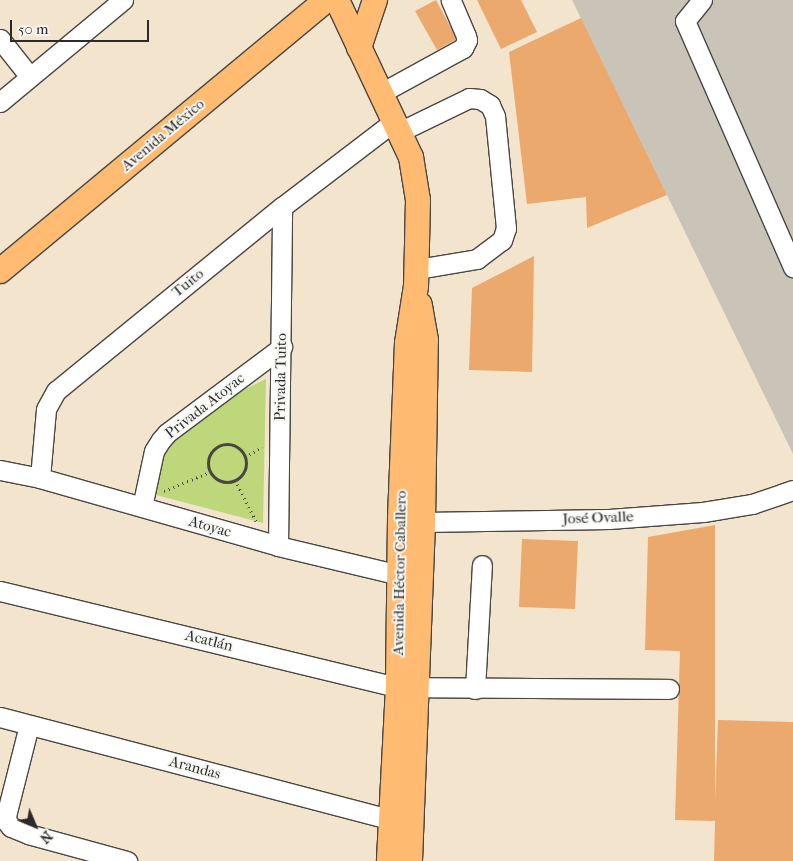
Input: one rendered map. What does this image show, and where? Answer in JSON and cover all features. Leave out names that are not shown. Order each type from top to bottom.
[{"type":"main road","name":"Avenida México","points":[[0,271],[327,0]]},
{"type":"main road","name":"Avenida Héctor Caballero","points":[[337,0],[379,94],[396,127],[415,173],[418,200],[417,277],[408,343],[412,520],[408,688],[410,861]]},
{"type":"main road","points":[[358,48],[376,0]]},
{"type":"main road","name":"Avenida Héctor Caballero","points":[[389,861],[390,819],[408,688]]},
{"type":"street","points":[[379,94],[463,48],[467,40],[451,0],[444,15]]},
{"type":"street","points":[[702,0],[685,21],[793,267]]},
{"type":"street","points":[[0,102],[120,1]]},
{"type":"street","points":[[0,39],[30,77]]},
{"type":"street","name":"Tuito","points":[[40,478],[46,409],[56,391],[282,207],[396,127],[469,98],[480,99],[490,106],[495,116],[506,228],[502,240],[477,259],[417,277]]},
{"type":"street","name":"Privada Tuito","points":[[278,546],[282,347],[282,207]]},
{"type":"street","name":"Privada Atoyac","points":[[149,501],[154,451],[161,440],[282,347]]},
{"type":"street","name":"Atoyac","points":[[0,470],[149,501],[278,546],[411,575]]},
{"type":"street","name":"José Ovalle","points":[[412,520],[609,519],[703,512],[752,504],[793,490]]},
{"type":"street","points":[[475,689],[482,565]]},
{"type":"street","name":"Acatlán","points":[[0,591],[408,688],[669,689]]},
{"type":"street","name":"Arandas","points":[[0,716],[390,819]]},
{"type":"street","points":[[29,725],[6,816],[7,822],[11,827],[28,834],[127,861]]},
{"type":"path","points":[[221,445],[233,445],[245,457],[245,469],[235,480],[223,482],[213,477],[210,472],[208,458],[213,450],[221,445]]},
{"type":"path","points":[[245,457],[265,446],[265,456]]},
{"type":"path","points":[[149,501],[210,472]]},
{"type":"path","points":[[235,480],[257,522]]},
{"type":"path","points":[[248,519],[263,523]]},
{"type":"shaded area","points":[[572,0],[793,0],[793,454],[667,195]]},
{"type":"green space","points":[[266,379],[263,523],[156,495],[163,454],[175,437],[232,395]]},
{"type":"building","points":[[436,0],[457,39],[437,50],[415,11]]},
{"type":"building","points":[[477,0],[521,0],[537,32],[501,49]]},
{"type":"building","points":[[581,18],[667,195],[587,228],[586,197],[527,204],[509,52]]},
{"type":"building","points":[[534,256],[532,372],[469,370],[472,288]]},
{"type":"building","points":[[715,525],[715,800],[718,720],[793,722],[793,861],[714,861],[715,821],[675,820],[680,651],[645,650],[648,537]]},
{"type":"building","points":[[522,539],[578,541],[575,609],[519,607]]}]
